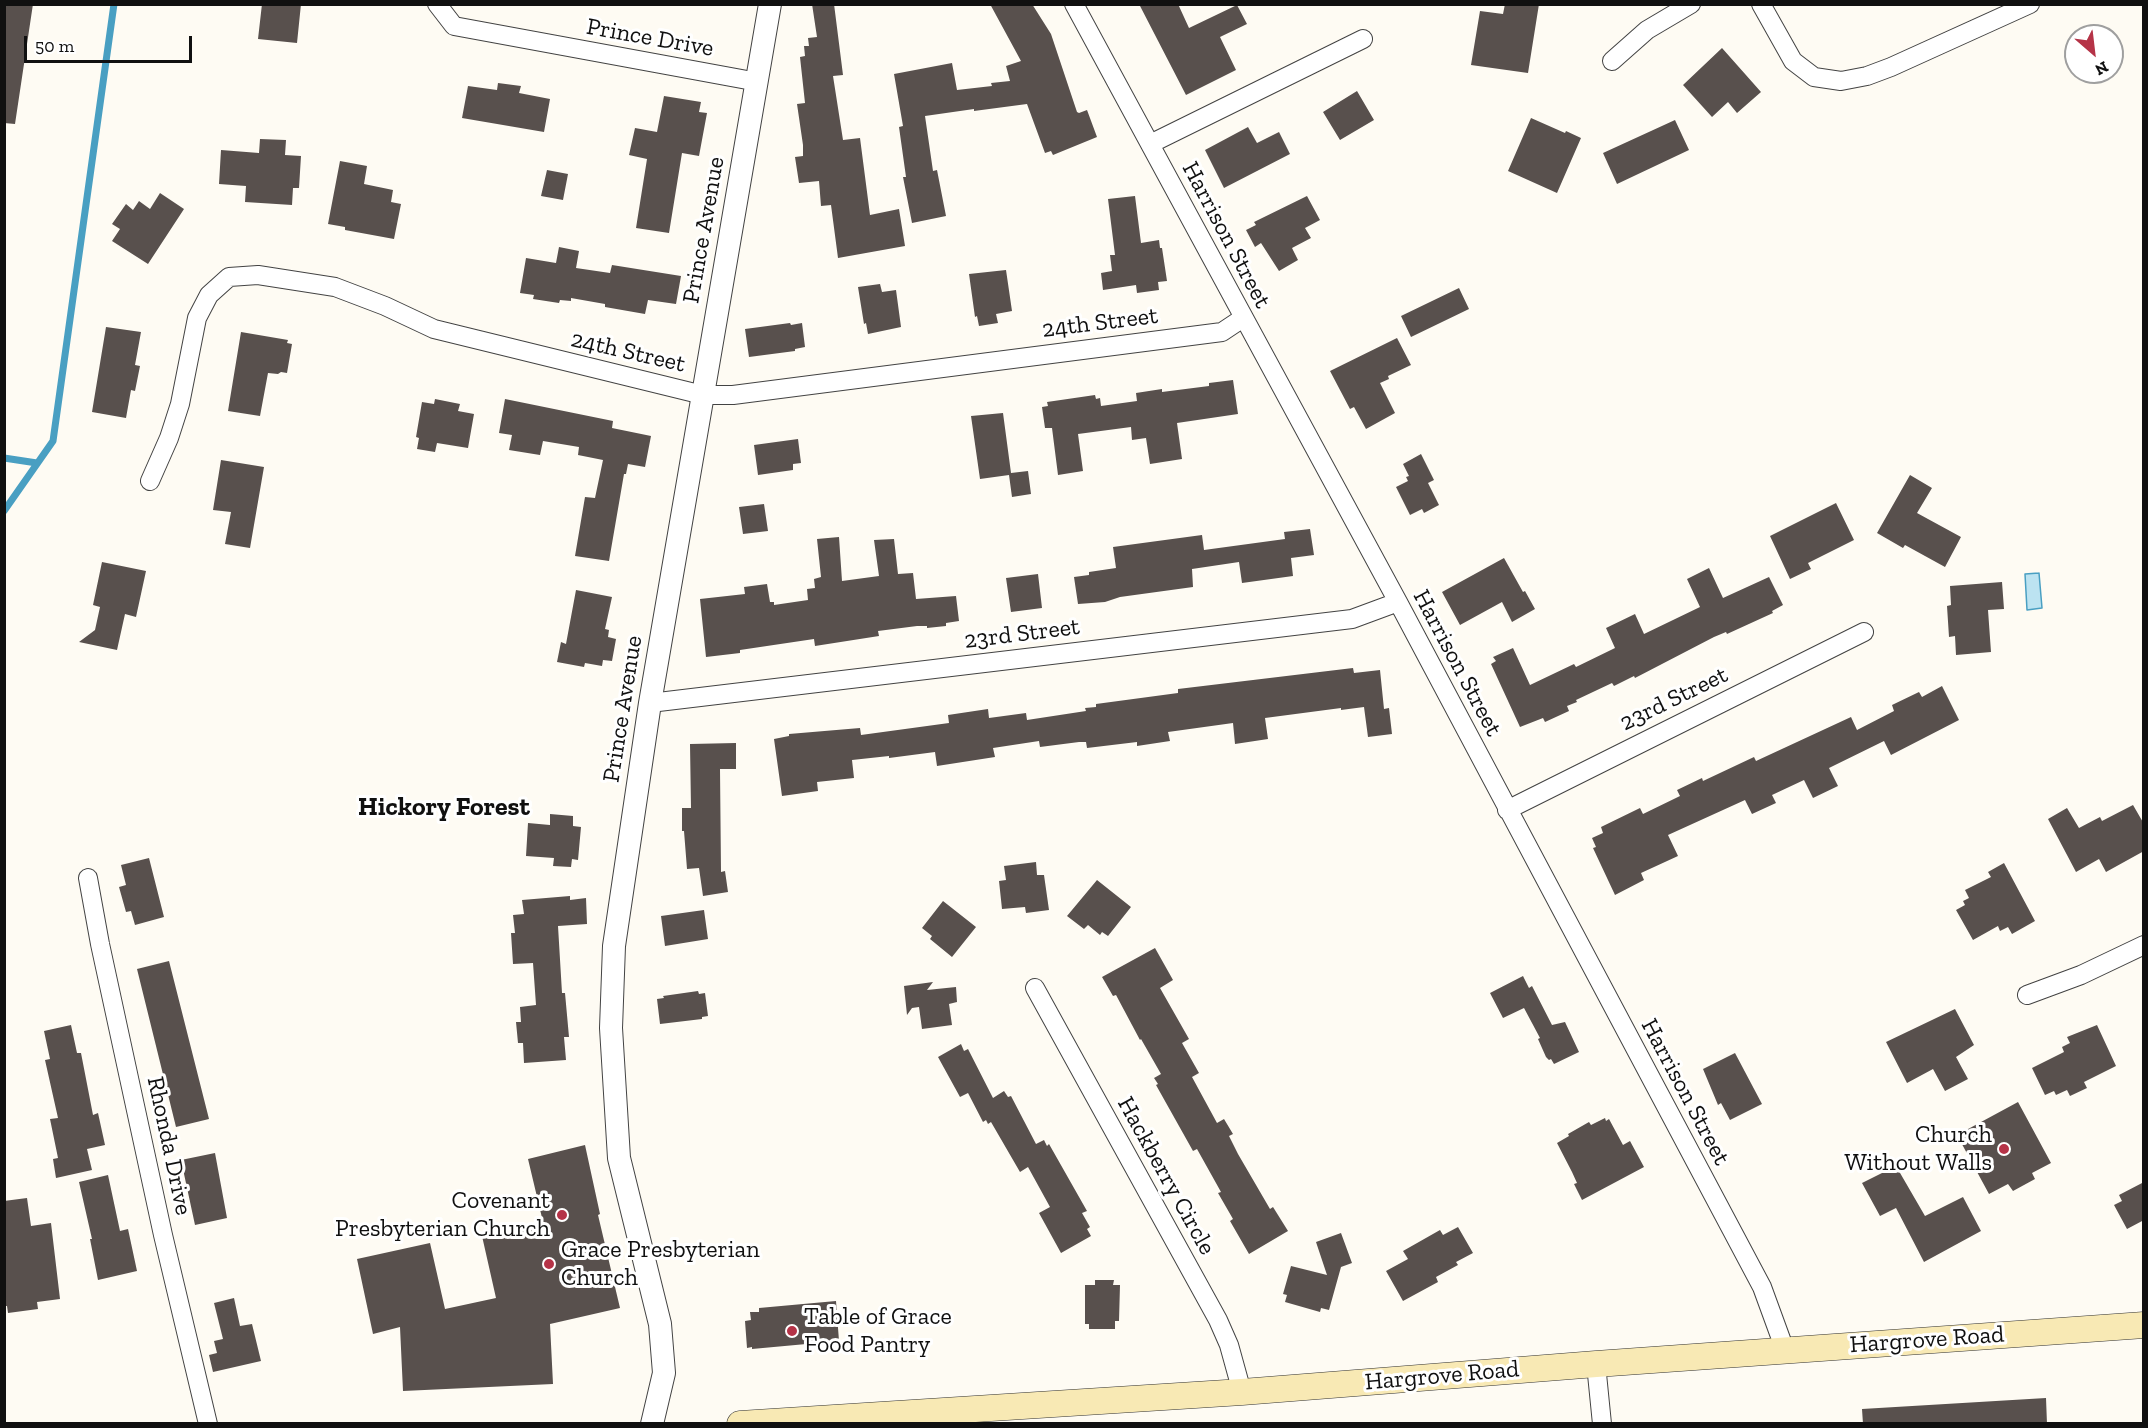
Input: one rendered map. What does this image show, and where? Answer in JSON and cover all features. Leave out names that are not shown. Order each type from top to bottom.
[{"type":"main road","name":"Hargrove Road","points":[[740,1424],[968,1417],[1242,1392],[1596,1364],[2144,1325]]},
{"type":"street","name":"Prince Drive","points":[[437,4],[454,26],[758,82]]},
{"type":"street","name":"Prince Avenue","points":[[652,1424],[664,1373],[660,1324],[620,1158],[611,1028],[614,946],[650,703],[770,4]]},
{"type":"street","name":"Harrison Street","points":[[1074,4],[1398,602],[1762,1287],[1785,1350]]},
{"type":"street","points":[[1612,61],[1647,30],[1691,4]]},
{"type":"street","points":[[1761,4],[1793,61],[1814,77],[1841,81],[1867,76],[2030,4]]},
{"type":"street","points":[[1150,144],[1363,39]]},
{"type":"street","name":"24th Street","points":[[150,481],[169,438],[180,404],[197,318],[209,295],[229,277],[258,275],[334,288],[385,306],[434,329],[703,395],[733,394],[1222,332],[1243,318]]},
{"type":"street","name":"23rd Street","points":[[650,703],[1352,619],[1398,602]]},
{"type":"street","name":"23rd Street","points":[[1507,810],[1864,632]]},
{"type":"street","name":"Rhonda Drive","points":[[88,878],[100,944],[163,1235],[208,1424]]},
{"type":"street","points":[[2027,995],[2081,975],[2144,945]]},
{"type":"street","name":"Hackberry Circle","points":[[1035,988],[1218,1320],[1229,1345],[1242,1392]]},
{"type":"street","points":[[1596,1364],[1602,1424]]},
{"type":"water","points":[[2039,573],[2042,608],[2027,610],[2025,574]]},
{"type":"building","points":[[4,4],[33,4],[15,124],[4,123]]},
{"type":"building","points":[[262,4],[301,4],[297,43],[258,39]]},
{"type":"building","points":[[812,4],[834,4],[843,75],[833,76],[843,140],[860,138],[870,215],[899,209],[905,246],[838,258],[831,205],[821,206],[819,181],[799,183],[795,157],[803,156],[803,145],[797,104],[805,103],[800,57],[805,56],[804,46],[809,46],[808,38],[817,37]]},
{"type":"building","points":[[990,4],[1032,4],[1051,34],[1077,112],[1087,110],[1097,137],[1053,155],[1051,151],[1045,153],[1027,104],[925,116],[933,171],[937,170],[946,216],[912,223],[903,177],[906,177],[899,127],[903,126],[894,74],[952,63],[957,90],[992,86],[991,83],[1010,81],[1006,66],[1021,61]]},
{"type":"building","points":[[1139,4],[1178,4],[1189,28],[1237,5],[1247,24],[1220,37],[1236,70],[1186,95]]},
{"type":"building","points":[[1505,4],[1539,4],[1528,73],[1471,65],[1480,11],[1503,14]]},
{"type":"building","points":[[1722,48],[1761,92],[1737,113],[1728,102],[1712,117],[1683,85]]},
{"type":"building","points":[[498,83],[521,86],[519,93],[550,99],[544,132],[462,118],[468,86],[497,90]]},
{"type":"building","points":[[1357,91],[1374,120],[1340,140],[1323,112]]},
{"type":"building","points":[[664,96],[701,102],[699,112],[707,113],[699,156],[682,153],[669,233],[636,228],[647,159],[629,155],[635,128],[657,132]]},
{"type":"building","points":[[1531,118],[1581,138],[1557,193],[1508,171]]},
{"type":"building","points":[[1675,120],[1689,150],[1617,184],[1603,153]]},
{"type":"building","points":[[1248,127],[1257,143],[1279,132],[1290,154],[1224,188],[1205,150]]},
{"type":"building","points":[[260,139],[286,140],[285,155],[301,156],[299,188],[293,188],[292,205],[245,202],[246,186],[219,184],[221,150],[259,153]]},
{"type":"building","points":[[340,161],[367,166],[364,184],[393,190],[391,202],[401,204],[394,239],[345,230],[345,227],[328,224]]},
{"type":"building","points":[[547,170],[568,174],[563,200],[541,196]]},
{"type":"building","points":[[160,193],[184,209],[148,264],[112,241],[120,229],[112,224],[126,204],[133,210],[139,201],[150,209]]},
{"type":"building","points":[[1135,196],[1141,243],[1159,240],[1167,281],[1158,282],[1159,290],[1137,293],[1136,285],[1103,290],[1101,273],[1112,271],[1110,255],[1115,255],[1108,199]]},
{"type":"building","points":[[1307,196],[1320,220],[1305,228],[1311,238],[1292,248],[1298,260],[1279,271],[1261,243],[1255,247],[1246,230],[1256,225],[1254,222]]},
{"type":"building","points":[[559,247],[579,251],[576,268],[610,273],[612,265],[681,276],[676,304],[648,300],[645,314],[571,298],[571,301],[560,300],[559,303],[533,299],[534,295],[520,293],[526,258],[556,263]]},
{"type":"building","points":[[1006,270],[1012,311],[996,314],[998,323],[979,326],[977,316],[975,317],[969,274]]},
{"type":"building","points":[[880,284],[882,292],[896,290],[901,327],[868,334],[866,323],[864,324],[858,287]]},
{"type":"building","points":[[1459,288],[1469,309],[1411,337],[1401,316]]},
{"type":"building","points":[[790,323],[791,325],[802,323],[805,347],[795,349],[795,351],[749,357],[745,329]]},
{"type":"building","points":[[106,327],[141,332],[135,365],[140,366],[135,391],[131,390],[126,418],[92,412]]},
{"type":"building","points":[[241,332],[288,340],[287,343],[292,344],[287,373],[268,373],[260,416],[228,411]]},
{"type":"building","points":[[1397,338],[1411,365],[1388,376],[1389,379],[1380,383],[1395,413],[1366,429],[1354,407],[1350,409],[1330,371]]},
{"type":"building","points":[[1233,380],[1238,414],[1177,423],[1182,459],[1150,464],[1146,438],[1132,440],[1131,427],[1078,434],[1083,471],[1058,475],[1052,428],[1045,428],[1042,407],[1048,406],[1047,402],[1095,395],[1096,399],[1100,398],[1101,406],[1137,401],[1136,393],[1209,386],[1209,383]]},
{"type":"building","points":[[435,399],[460,404],[458,411],[474,414],[468,448],[437,443],[435,452],[417,449],[419,438],[416,437],[422,402],[434,404]]},
{"type":"building","points":[[505,399],[613,421],[612,428],[651,436],[645,467],[628,464],[626,474],[624,474],[609,561],[575,556],[585,497],[595,498],[603,460],[578,455],[579,447],[543,441],[540,455],[509,450],[512,435],[499,433]]},
{"type":"building","points":[[1003,413],[1011,473],[1028,471],[1031,494],[1012,497],[1009,475],[980,479],[971,416]]},
{"type":"building","points":[[798,439],[801,463],[793,464],[793,470],[758,475],[754,445]]},
{"type":"building","points":[[1421,454],[1434,480],[1428,483],[1439,505],[1424,513],[1422,509],[1410,515],[1396,487],[1408,481],[1406,477],[1409,476],[1403,464]]},
{"type":"building","points":[[221,460],[264,467],[250,548],[225,544],[231,512],[213,510]]},
{"type":"building","points":[[1910,475],[1932,488],[1917,513],[1961,537],[1945,567],[1877,533]]},
{"type":"building","points":[[1836,503],[1854,540],[1808,563],[1811,569],[1790,579],[1770,536]]},
{"type":"building","points":[[764,504],[768,531],[743,534],[739,507]]},
{"type":"building","points":[[1310,529],[1314,555],[1291,558],[1293,576],[1242,583],[1239,562],[1192,569],[1193,587],[1120,597],[1105,602],[1078,604],[1074,577],[1116,568],[1113,547],[1202,535],[1204,550],[1285,539],[1284,532]]},
{"type":"building","points":[[839,537],[842,581],[879,576],[874,540],[894,539],[898,574],[913,573],[916,599],[956,596],[959,621],[946,623],[946,626],[927,628],[927,626],[917,626],[878,631],[879,636],[815,646],[814,639],[706,657],[700,599],[745,594],[744,587],[767,584],[770,602],[774,602],[774,605],[808,600],[807,589],[815,588],[814,579],[821,577],[817,539]]},
{"type":"building","points":[[1504,558],[1535,609],[1512,622],[1502,602],[1460,625],[1442,592]]},
{"type":"building","points":[[102,562],[146,571],[136,617],[125,614],[117,650],[79,642],[95,630],[100,607],[93,605]]},
{"type":"building","points":[[1709,568],[1723,598],[1769,577],[1783,605],[1772,611],[1773,613],[1727,634],[1726,632],[1714,637],[1635,678],[1634,676],[1614,686],[1612,683],[1576,700],[1577,702],[1567,706],[1569,711],[1545,722],[1543,718],[1520,727],[1491,664],[1496,661],[1493,657],[1513,648],[1530,685],[1574,664],[1576,667],[1615,648],[1606,628],[1635,614],[1644,634],[1700,607],[1687,579]]},
{"type":"building","points":[[1038,574],[1042,608],[1011,612],[1006,578]]},
{"type":"building","points":[[2002,582],[2004,609],[1988,610],[1991,652],[1956,655],[1955,636],[1949,637],[1947,606],[1951,605],[1950,586]]},
{"type":"building","points":[[576,590],[612,597],[605,629],[609,630],[608,637],[616,639],[612,661],[603,660],[602,666],[585,663],[584,667],[557,662],[561,642],[566,644]]},
{"type":"building","points":[[1353,668],[1354,673],[1380,670],[1384,709],[1389,708],[1392,734],[1368,737],[1364,707],[1341,710],[1341,708],[1265,718],[1268,739],[1235,744],[1233,723],[1168,732],[1170,741],[1137,746],[1137,742],[1087,748],[1086,742],[1079,742],[1040,747],[1039,741],[993,748],[995,757],[937,766],[935,752],[852,760],[854,778],[817,782],[818,791],[782,796],[774,739],[789,736],[789,734],[860,728],[861,735],[949,723],[948,715],[988,709],[989,718],[1026,713],[1027,720],[1086,711],[1085,708],[1096,707],[1096,704],[1178,693],[1178,689]]},
{"type":"building","points":[[1942,686],[1959,720],[1891,755],[1884,741],[1829,768],[1838,786],[1813,798],[1804,780],[1772,795],[1776,803],[1752,814],[1745,800],[1668,835],[1678,856],[1641,873],[1644,880],[1615,895],[1593,848],[1596,847],[1592,838],[1603,833],[1601,827],[1640,808],[1643,814],[1680,796],[1677,790],[1702,778],[1703,781],[1754,757],[1756,761],[1851,717],[1857,730],[1894,711],[1892,705],[1919,692],[1922,697]]},
{"type":"building","points":[[736,743],[736,769],[720,769],[721,872],[725,871],[728,892],[703,896],[699,868],[687,869],[684,831],[682,831],[682,808],[691,808],[690,744]]},
{"type":"building","points":[[2133,805],[2144,824],[2144,851],[2106,872],[2099,859],[2076,872],[2048,819],[2067,808],[2079,828],[2100,817],[2102,821]]},
{"type":"building","points":[[550,814],[573,816],[573,826],[581,827],[578,860],[572,859],[571,867],[553,866],[554,858],[526,856],[528,823],[550,825]]},
{"type":"building","points":[[149,858],[164,917],[135,925],[131,911],[126,912],[119,887],[126,885],[121,865]]},
{"type":"building","points":[[1036,862],[1037,875],[1044,875],[1049,910],[1026,913],[1025,907],[1002,909],[999,881],[1006,880],[1004,866]]},
{"type":"building","points":[[2004,863],[2035,921],[2012,934],[2008,927],[2000,931],[1998,926],[1973,940],[1956,910],[1965,905],[1963,901],[1969,898],[1965,890],[1991,877],[1988,872]]},
{"type":"building","points":[[1097,880],[1131,907],[1108,936],[1102,932],[1100,935],[1088,925],[1084,929],[1067,916]]},
{"type":"building","points":[[570,896],[570,900],[586,898],[587,924],[558,926],[562,993],[565,993],[569,1037],[564,1037],[566,1060],[524,1063],[523,1043],[518,1043],[516,1022],[521,1022],[520,1007],[536,1005],[533,963],[513,964],[511,933],[515,933],[513,915],[524,914],[522,900]]},
{"type":"building","points":[[943,901],[976,927],[952,957],[930,939],[932,936],[922,928]]},
{"type":"building","points":[[704,910],[708,939],[665,946],[661,916]]},
{"type":"building","points":[[1155,948],[1173,980],[1160,988],[1189,1039],[1182,1043],[1199,1073],[1192,1077],[1217,1123],[1224,1119],[1233,1134],[1229,1136],[1238,1154],[1270,1209],[1273,1207],[1288,1231],[1249,1254],[1230,1221],[1233,1219],[1218,1193],[1221,1192],[1197,1149],[1193,1151],[1156,1085],[1158,1084],[1154,1078],[1161,1074],[1116,995],[1113,996],[1102,977]]},
{"type":"building","points":[[169,961],[209,1119],[176,1127],[137,969]]},
{"type":"building","points":[[1523,976],[1529,988],[1532,986],[1552,1025],[1565,1022],[1579,1052],[1554,1064],[1546,1057],[1538,1039],[1540,1038],[1524,1008],[1503,1018],[1490,993]]},
{"type":"building","points":[[933,982],[927,990],[956,987],[957,1002],[949,1004],[952,1025],[922,1029],[919,1007],[912,1008],[907,1015],[904,986]]},
{"type":"building","points":[[698,991],[699,994],[705,993],[708,1016],[702,1019],[660,1024],[657,999]]},
{"type":"building","points":[[1955,1009],[1974,1045],[1956,1057],[1968,1079],[1945,1091],[1933,1069],[1907,1083],[1886,1042]]},
{"type":"building","points":[[71,1025],[77,1053],[81,1053],[93,1115],[98,1113],[105,1145],[87,1149],[92,1170],[56,1178],[53,1159],[58,1158],[50,1119],[58,1118],[45,1060],[50,1059],[44,1031]]},
{"type":"building","points":[[2097,1025],[2116,1066],[2084,1082],[2087,1088],[2070,1096],[2067,1090],[2056,1095],[2054,1091],[2045,1095],[2032,1068],[2064,1052],[2062,1047],[2070,1043],[2067,1037]]},
{"type":"building","points":[[961,1044],[964,1051],[968,1049],[993,1098],[1004,1091],[1008,1097],[1011,1096],[1036,1144],[1044,1140],[1047,1146],[1049,1144],[1087,1211],[1082,1213],[1090,1227],[1087,1229],[1091,1236],[1061,1253],[1039,1213],[1050,1207],[1028,1167],[1020,1172],[991,1122],[988,1124],[986,1120],[983,1122],[968,1093],[960,1097],[938,1057]]},
{"type":"building","points":[[1735,1053],[1762,1104],[1730,1120],[1721,1103],[1718,1105],[1703,1069]]},
{"type":"building","name":"Church Without Walls","points":[[2018,1102],[2051,1163],[2032,1173],[2035,1179],[2013,1191],[2008,1184],[1989,1194],[1957,1135]]},
{"type":"building","points":[[1605,1118],[1606,1121],[1609,1119],[1623,1145],[1630,1141],[1644,1167],[1582,1200],[1574,1184],[1577,1183],[1557,1143],[1589,1122],[1591,1125]]},
{"type":"building","name":"Grace Presbyterian Church","points":[[585,1145],[600,1214],[598,1215],[620,1308],[550,1324],[553,1384],[403,1391],[400,1327],[373,1334],[357,1259],[430,1243],[445,1309],[496,1298],[482,1236],[543,1222],[528,1159]]},
{"type":"building","points":[[215,1153],[227,1218],[195,1225],[181,1160]]},
{"type":"building","points":[[1896,1166],[1925,1216],[1963,1197],[1981,1231],[1924,1262],[1896,1208],[1880,1216],[1862,1183]]},
{"type":"building","points":[[108,1175],[120,1231],[128,1229],[137,1271],[98,1280],[90,1239],[92,1239],[79,1182]]},
{"type":"building","points":[[2144,1182],[2144,1220],[2127,1229],[2114,1205],[2122,1201],[2119,1195]]},
{"type":"building","points":[[27,1198],[31,1226],[51,1223],[60,1299],[37,1302],[38,1309],[8,1313],[7,1306],[4,1306],[4,1201]]},
{"type":"building","points":[[1458,1227],[1473,1253],[1456,1262],[1458,1265],[1436,1277],[1438,1282],[1403,1301],[1386,1271],[1408,1259],[1403,1251],[1440,1230],[1443,1235]]},
{"type":"building","points":[[1341,1233],[1352,1263],[1341,1267],[1329,1310],[1321,1308],[1320,1312],[1285,1302],[1287,1295],[1283,1294],[1291,1266],[1327,1275],[1316,1242]]},
{"type":"building","points":[[1095,1280],[1114,1280],[1113,1285],[1120,1285],[1119,1321],[1115,1321],[1115,1329],[1089,1329],[1089,1324],[1085,1324],[1085,1285],[1095,1285]]},
{"type":"building","points":[[234,1298],[240,1326],[252,1324],[261,1361],[213,1372],[209,1355],[217,1353],[214,1341],[223,1339],[214,1303]]},
{"type":"building","name":"Table of Grace Food Pantry","points":[[836,1301],[839,1341],[747,1348],[745,1321],[751,1320],[750,1312],[759,1312],[759,1308]]},
{"type":"building","points":[[2046,1398],[2047,1424],[1863,1424],[1862,1409]]},
{"type":"waterway","points":[[4,511],[53,441],[114,4]]},
{"type":"waterway","points":[[4,458],[37,463]]},
{"type":"place","name":"Church Without Walls","points":[[2004,1149]]},
{"type":"place","name":"Covenant Presbyterian Church","points":[[562,1215]]},
{"type":"place","name":"Grace Presbyterian Church","points":[[549,1264]]},
{"type":"place","name":"Table of Grace Food Pantry","points":[[792,1331]]},
{"type":"district","name":"Hickory Forest","points":[[444,808]]}]
